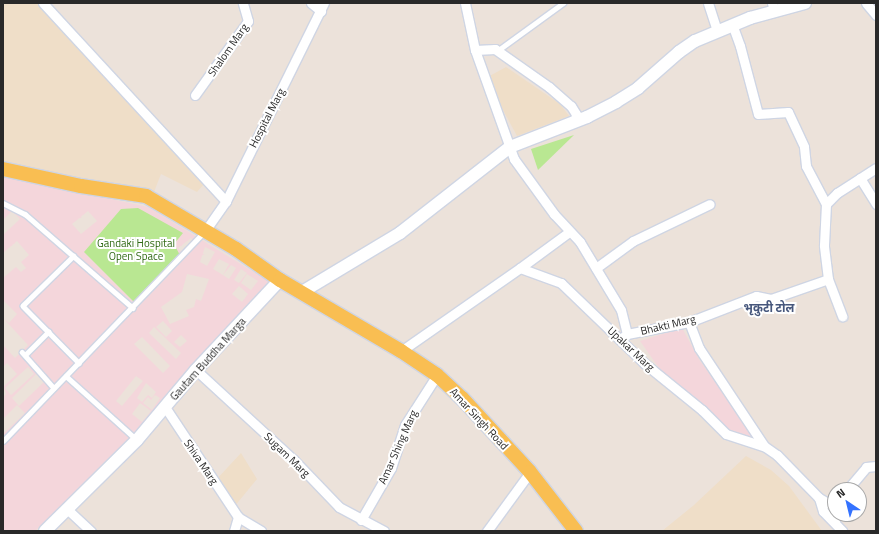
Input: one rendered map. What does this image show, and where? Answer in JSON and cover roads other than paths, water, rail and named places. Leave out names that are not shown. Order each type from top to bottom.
[{"type":"main road","points":[[302,292],[400,233],[510,147],[575,122],[622,99],[638,88],[679,52],[717,30],[773,7],[805,3]]},
{"type":"main road","points":[[3,169],[81,186],[146,196],[205,231],[280,280]]},
{"type":"main road","name":"Amar Singh Road","points":[[280,280],[401,351],[436,375],[462,398],[530,472],[576,531]]},
{"type":"main road","name":"Gautam Buddha Marga","points":[[45,531],[137,440],[196,370],[280,280]]},
{"type":"street","points":[[43,3],[226,201]]},
{"type":"street","name":"Shalom Marg","points":[[195,95],[248,21],[243,3]]},
{"type":"street","points":[[311,3],[322,7]]},
{"type":"street","points":[[465,3],[475,50],[510,147],[521,170],[569,232],[580,242],[596,268],[621,310],[624,336]]},
{"type":"street","points":[[708,3],[717,30]]},
{"type":"street","points":[[866,3],[876,15]]},
{"type":"street","name":"Hospital Marg","points":[[205,231],[226,201],[322,7]]},
{"type":"street","points":[[732,24],[742,54],[758,114],[788,112],[804,147],[806,166],[826,204],[824,245],[828,279],[842,316]]},
{"type":"street","points":[[475,50],[497,51],[571,106],[576,114],[575,122]]},
{"type":"street","points":[[826,204],[837,193],[876,168]]},
{"type":"street","points":[[860,178],[876,204]]},
{"type":"street","points":[[596,268],[633,241],[710,204]]},
{"type":"street","points":[[401,351],[569,232]]},
{"type":"street","name":"Upakar Marg","points":[[520,268],[561,283],[624,336],[644,364],[702,410],[726,434],[764,446],[819,498],[823,511],[827,515]]},
{"type":"street","name":"Bhakti Marg","points":[[624,336],[689,322],[756,296],[771,299],[828,279]]},
{"type":"street","points":[[689,322],[699,348],[764,446]]},
{"type":"street","name":"Sugam Marg","points":[[196,370],[294,460],[339,506],[361,520],[384,531]]},
{"type":"street","name":"Amar Shing Marg","points":[[361,520],[391,468],[405,425],[436,375]]},
{"type":"street","name":"Shiva Marg","points":[[165,408],[238,517],[261,531]]},
{"type":"street","points":[[854,482],[866,467],[876,466]]},
{"type":"street","points":[[487,531],[530,472]]},
{"type":"street","points":[[819,498],[827,501]]},
{"type":"street","points":[[66,509],[91,531]]},
{"type":"street","points":[[234,531],[238,517]]},
{"type":"street","name":"Upakar Marg","points":[[835,522],[842,531]]},
{"type":"lane","points":[[497,51],[563,3]]},
{"type":"lane","points":[[3,203],[25,214],[133,308]]},
{"type":"lane","points":[[3,441],[133,308],[205,231]]},
{"type":"lane","points":[[74,256],[23,306],[79,363]]},
{"type":"lane","points":[[48,332],[24,353],[54,388]]},
{"type":"lane","points":[[66,376],[137,440]]},
{"type":"district","name":"भृकुटी टोल","points":[[769,308]]},
{"type":"park label","name":"Gandaki Hospital Open Space","points":[[136,250]]}]
